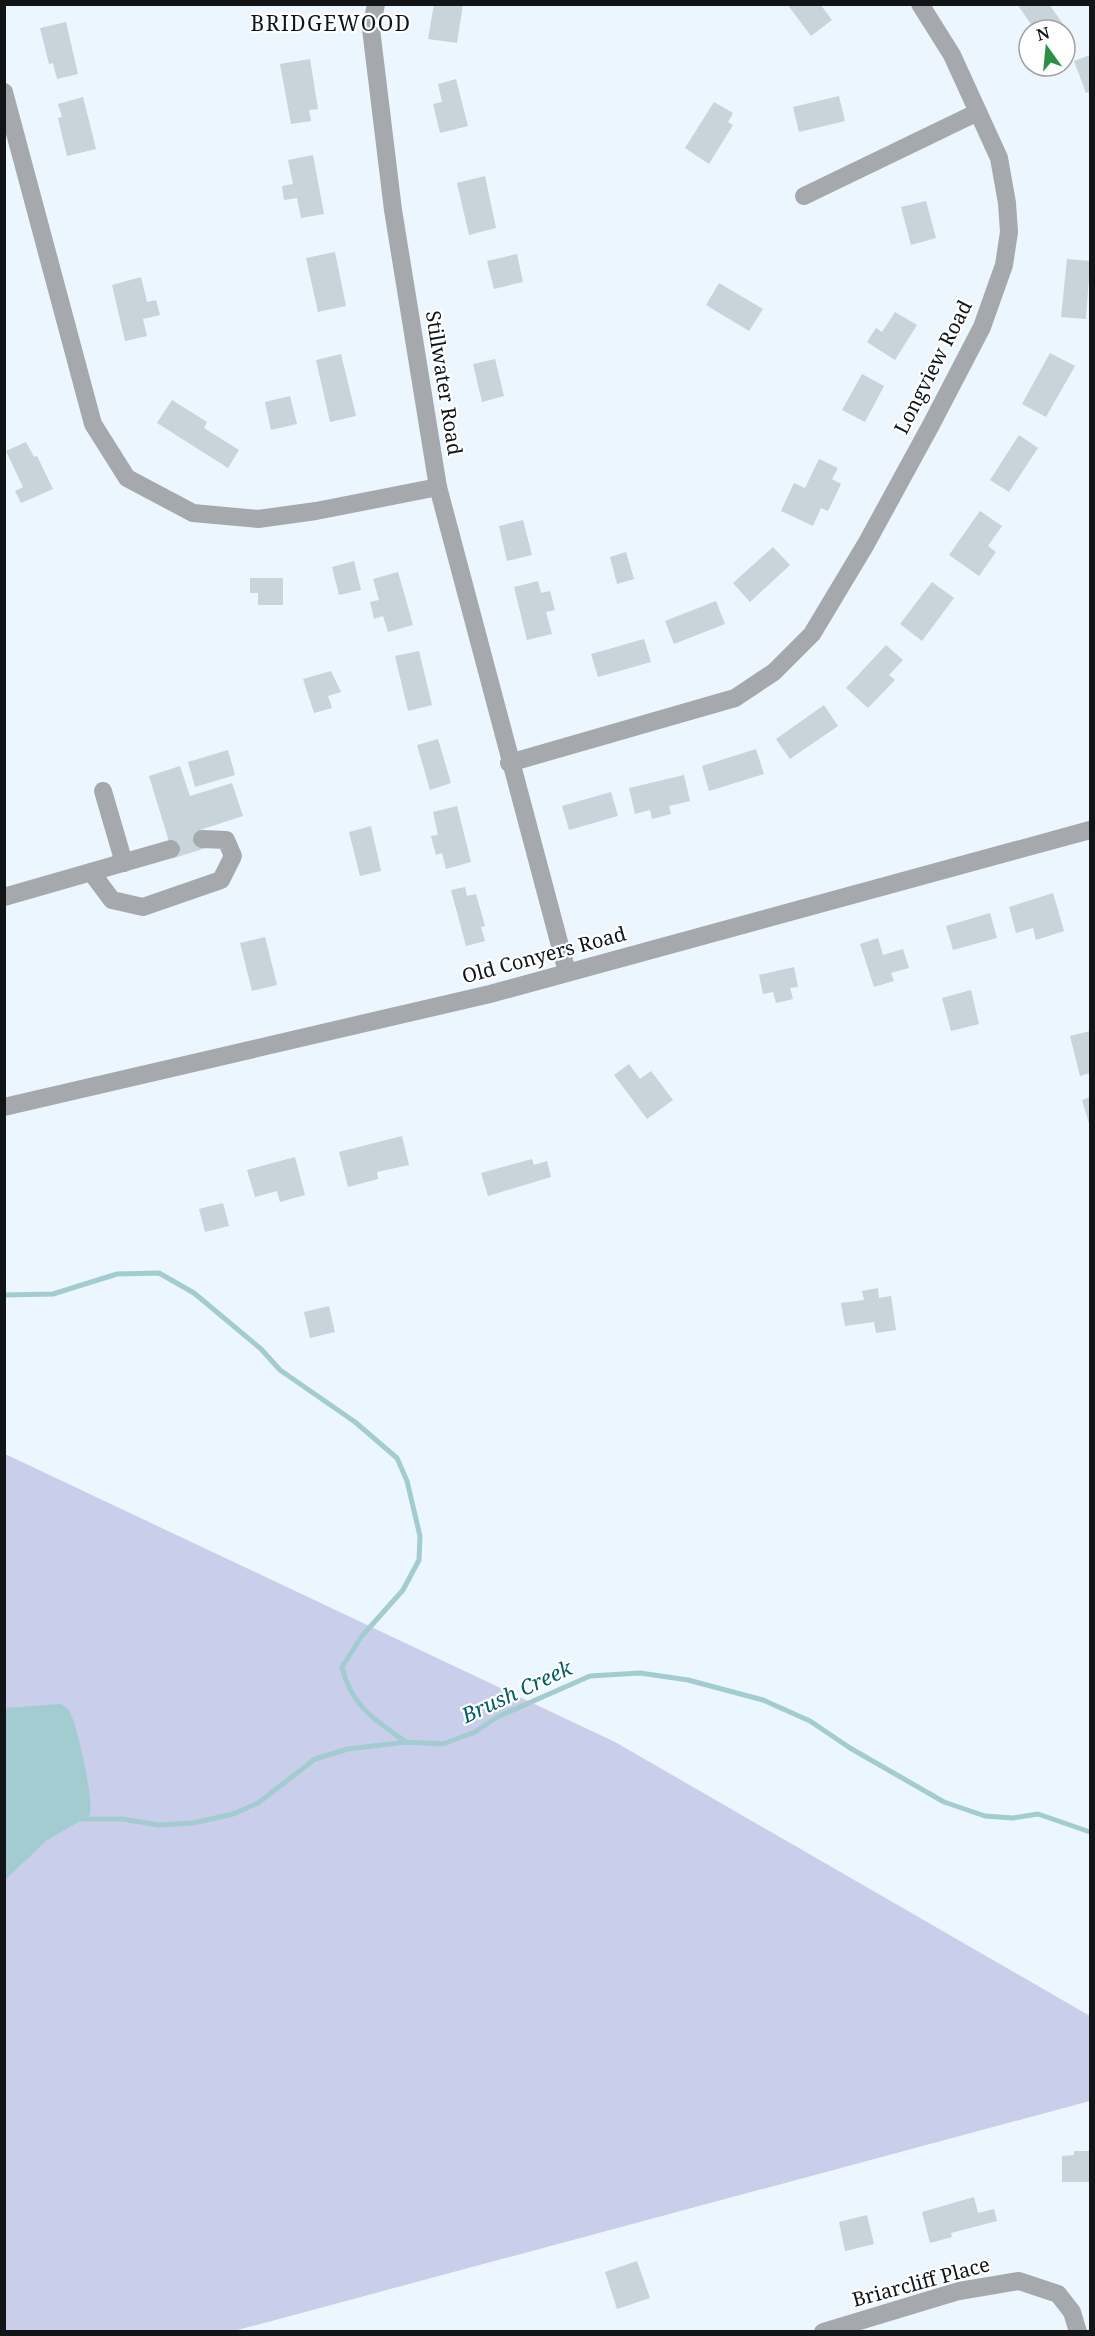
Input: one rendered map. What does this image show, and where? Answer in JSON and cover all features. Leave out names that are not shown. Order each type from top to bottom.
[{"type":"street","name":"Stillwater Road","points":[[376,4],[371,29],[392,199],[438,487],[509,763],[567,972]]},
{"type":"street","name":"Longview Road","points":[[509,763],[735,698],[774,672],[812,634],[866,544],[982,327],[1004,265],[1009,232],[1007,203],[999,158],[952,55],[921,4]]},
{"type":"street","points":[[4,92],[93,424],[127,478],[194,513],[258,519],[316,511],[438,487]]},
{"type":"street","points":[[804,196],[978,112]]},
{"type":"street","points":[[103,791],[124,862]]},
{"type":"street","name":"Old Conyers Road","points":[[4,1107],[490,994],[1090,830]]},
{"type":"street","points":[[91,872],[112,900],[143,907],[221,880],[233,856],[226,840],[202,839]]},
{"type":"street","points":[[4,897],[171,849]]},
{"type":"street","name":"Briarcliff Place","points":[[823,2331],[959,2291],[1019,2281],[1058,2294],[1072,2312],[1077,2331]]},
{"type":"shaded area","points":[[5,1454],[615,1742],[1090,2016],[1090,2101],[234,2331],[5,2332]]},
{"type":"shaded area","points":[[60,1704],[68,1709],[76,1728],[90,1794],[90,1815],[46,1841],[5,1880],[5,1708]]},
{"type":"building","points":[[434,4],[463,4],[457,43],[428,39]]},
{"type":"building","points":[[787,4],[820,4],[832,20],[811,36]]},
{"type":"building","points":[[1017,4],[1049,4],[1059,18],[1027,18]]},
{"type":"building","points":[[66,22],[78,74],[57,79],[53,63],[49,64],[40,28]]},
{"type":"building","points":[[1090,55],[1090,92],[1086,93],[1077,69],[1077,60]]},
{"type":"building","points":[[310,59],[318,109],[309,110],[311,121],[291,124],[280,64]]},
{"type":"building","points":[[456,79],[468,126],[440,133],[433,104],[442,102],[438,84]]},
{"type":"building","points":[[839,96],[845,121],[799,132],[793,107]]},
{"type":"building","points":[[83,97],[96,149],[67,156],[58,118],[62,117],[58,104]]},
{"type":"building","points":[[714,102],[733,113],[728,122],[733,125],[709,164],[685,148]]},
{"type":"building","points":[[313,155],[324,214],[301,218],[297,198],[284,200],[282,186],[293,184],[288,160]]},
{"type":"building","points":[[485,176],[496,228],[469,235],[457,183]]},
{"type":"building","points":[[926,201],[936,238],[911,245],[901,207]]},
{"type":"building","points":[[335,252],[346,306],[318,312],[306,258]]},
{"type":"building","points":[[517,254],[523,282],[494,289],[487,261]]},
{"type":"building","points":[[1067,259],[1090,261],[1086,319],[1061,317]]},
{"type":"building","points":[[141,277],[147,302],[156,300],[160,315],[143,319],[147,336],[125,341],[112,285]]},
{"type":"building","points":[[719,283],[763,309],[749,331],[706,305]]},
{"type":"building","points":[[895,312],[917,325],[895,360],[867,342],[876,328],[882,332]]},
{"type":"building","points":[[1050,353],[1075,366],[1046,417],[1022,404]]},
{"type":"building","points":[[341,354],[356,416],[330,422],[316,360]]},
{"type":"building","points":[[495,359],[504,396],[482,402],[473,364]]},
{"type":"building","points":[[862,374],[884,386],[865,422],[842,410]]},
{"type":"building","points":[[290,396],[297,424],[271,430],[265,402]]},
{"type":"building","points":[[172,400],[207,422],[204,428],[239,450],[228,468],[157,423]]},
{"type":"building","points":[[1019,435],[1038,448],[1009,492],[990,480]]},
{"type":"building","points":[[26,442],[34,457],[37,456],[53,489],[21,503],[15,491],[23,487],[6,451]]},
{"type":"building","points":[[819,459],[838,468],[832,479],[841,484],[828,511],[821,508],[813,526],[781,511],[794,483],[805,488]]},
{"type":"building","points":[[980,511],[1002,526],[988,546],[996,552],[979,576],[949,555]]},
{"type":"building","points":[[523,520],[532,555],[507,561],[499,526]]},
{"type":"building","points":[[773,547],[790,565],[750,602],[733,583]]},
{"type":"building","points":[[626,552],[634,579],[617,584],[610,557]]},
{"type":"building","points":[[354,561],[361,590],[339,595],[332,567]]},
{"type":"building","points":[[398,572],[413,625],[388,632],[383,616],[374,619],[370,602],[379,600],[373,579]]},
{"type":"building","points":[[250,578],[283,578],[283,605],[258,605],[258,593],[250,593]]},
{"type":"building","points":[[538,581],[541,593],[550,591],[555,610],[546,612],[552,634],[527,640],[514,587]]},
{"type":"building","points":[[932,582],[954,598],[922,641],[900,624]]},
{"type":"building","points":[[716,601],[725,624],[674,644],[665,621]]},
{"type":"building","points":[[644,639],[651,662],[598,677],[591,654]]},
{"type":"building","points":[[886,645],[903,660],[889,675],[895,680],[868,708],[846,688]]},
{"type":"building","points":[[419,651],[432,705],[408,711],[395,656]]},
{"type":"building","points":[[331,671],[341,692],[328,696],[332,708],[314,713],[303,679]]},
{"type":"building","points":[[824,705],[838,726],[790,759],[776,739]]},
{"type":"building","points":[[438,739],[451,783],[430,790],[417,745]]},
{"type":"building","points":[[756,749],[764,774],[709,791],[702,766]]},
{"type":"building","points":[[228,750],[235,775],[195,787],[188,762]]},
{"type":"building","points":[[180,766],[190,796],[232,783],[243,816],[200,830],[206,848],[174,858],[149,776]]},
{"type":"building","points":[[684,775],[690,801],[669,806],[671,814],[652,819],[650,810],[635,814],[629,788]]},
{"type":"building","points":[[611,792],[618,816],[569,830],[562,806]]},
{"type":"building","points":[[457,806],[471,862],[446,869],[442,853],[436,855],[431,836],[438,835],[433,812]]},
{"type":"building","points":[[371,826],[381,871],[360,876],[349,832]]},
{"type":"building","points":[[465,887],[467,896],[476,894],[485,926],[481,927],[485,941],[466,946],[451,890]]},
{"type":"building","points":[[1053,893],[1064,931],[1036,940],[1033,928],[1016,933],[1009,907]]},
{"type":"building","points":[[990,913],[997,938],[953,950],[946,926]]},
{"type":"building","points":[[265,937],[277,985],[252,991],[240,943]]},
{"type":"building","points":[[878,938],[883,955],[903,949],[909,968],[891,973],[894,981],[874,987],[860,944]]},
{"type":"building","points":[[794,967],[798,987],[790,988],[793,999],[776,1003],[773,992],[763,994],[759,975]]},
{"type":"building","points":[[971,990],[979,1024],[951,1031],[942,998]]},
{"type":"building","points":[[1090,1031],[1090,1073],[1080,1076],[1070,1036]]},
{"type":"building","points":[[629,1064],[640,1079],[651,1071],[673,1100],[647,1119],[614,1075]]},
{"type":"building","points":[[1090,1097],[1090,1127],[1082,1100]]},
{"type":"building","points":[[402,1136],[409,1165],[377,1172],[378,1179],[348,1187],[339,1152]]},
{"type":"building","points":[[295,1157],[305,1195],[280,1202],[277,1191],[255,1197],[247,1170]]},
{"type":"building","points":[[532,1159],[534,1165],[547,1161],[551,1177],[488,1196],[481,1173]]},
{"type":"building","points":[[223,1203],[229,1226],[205,1232],[199,1209]]},
{"type":"building","points":[[878,1288],[879,1298],[891,1296],[896,1330],[876,1333],[874,1322],[845,1326],[841,1303],[864,1300],[862,1291]]},
{"type":"building","points":[[329,1306],[335,1332],[310,1338],[304,1312]]},
{"type":"building","points":[[1074,2151],[1090,2151],[1090,2182],[1062,2182],[1062,2156],[1074,2155]]},
{"type":"building","points":[[974,2197],[978,2213],[994,2209],[997,2221],[951,2233],[952,2237],[930,2243],[922,2212]]},
{"type":"building","points":[[867,2215],[874,2244],[845,2251],[839,2222]]},
{"type":"building","points":[[637,2261],[650,2298],[617,2309],[605,2272]]},
{"type":"waterway","points":[[4,1295],[53,1294],[117,1274],[159,1273],[194,1293],[261,1349],[280,1370],[355,1422],[397,1458],[407,1481],[420,1536],[419,1560],[403,1590],[362,1636],[342,1667],[351,1692],[358,1702],[374,1719],[406,1742]]},
{"type":"waterway","name":"Brush Creek","points":[[81,1819],[122,1819],[159,1825],[193,1823],[233,1814],[258,1803],[315,1759],[348,1749],[406,1742],[443,1744],[475,1732],[497,1717],[590,1676],[640,1673],[688,1680],[763,1700],[810,1721],[850,1748],[944,1802],[985,1816],[1013,1818],[1038,1814],[1090,1832]]},
{"type":"tunnel","points":[[171,849],[202,839]]},
{"type":"district","name":"BRIDGEWOOD","points":[[331,24]]}]
